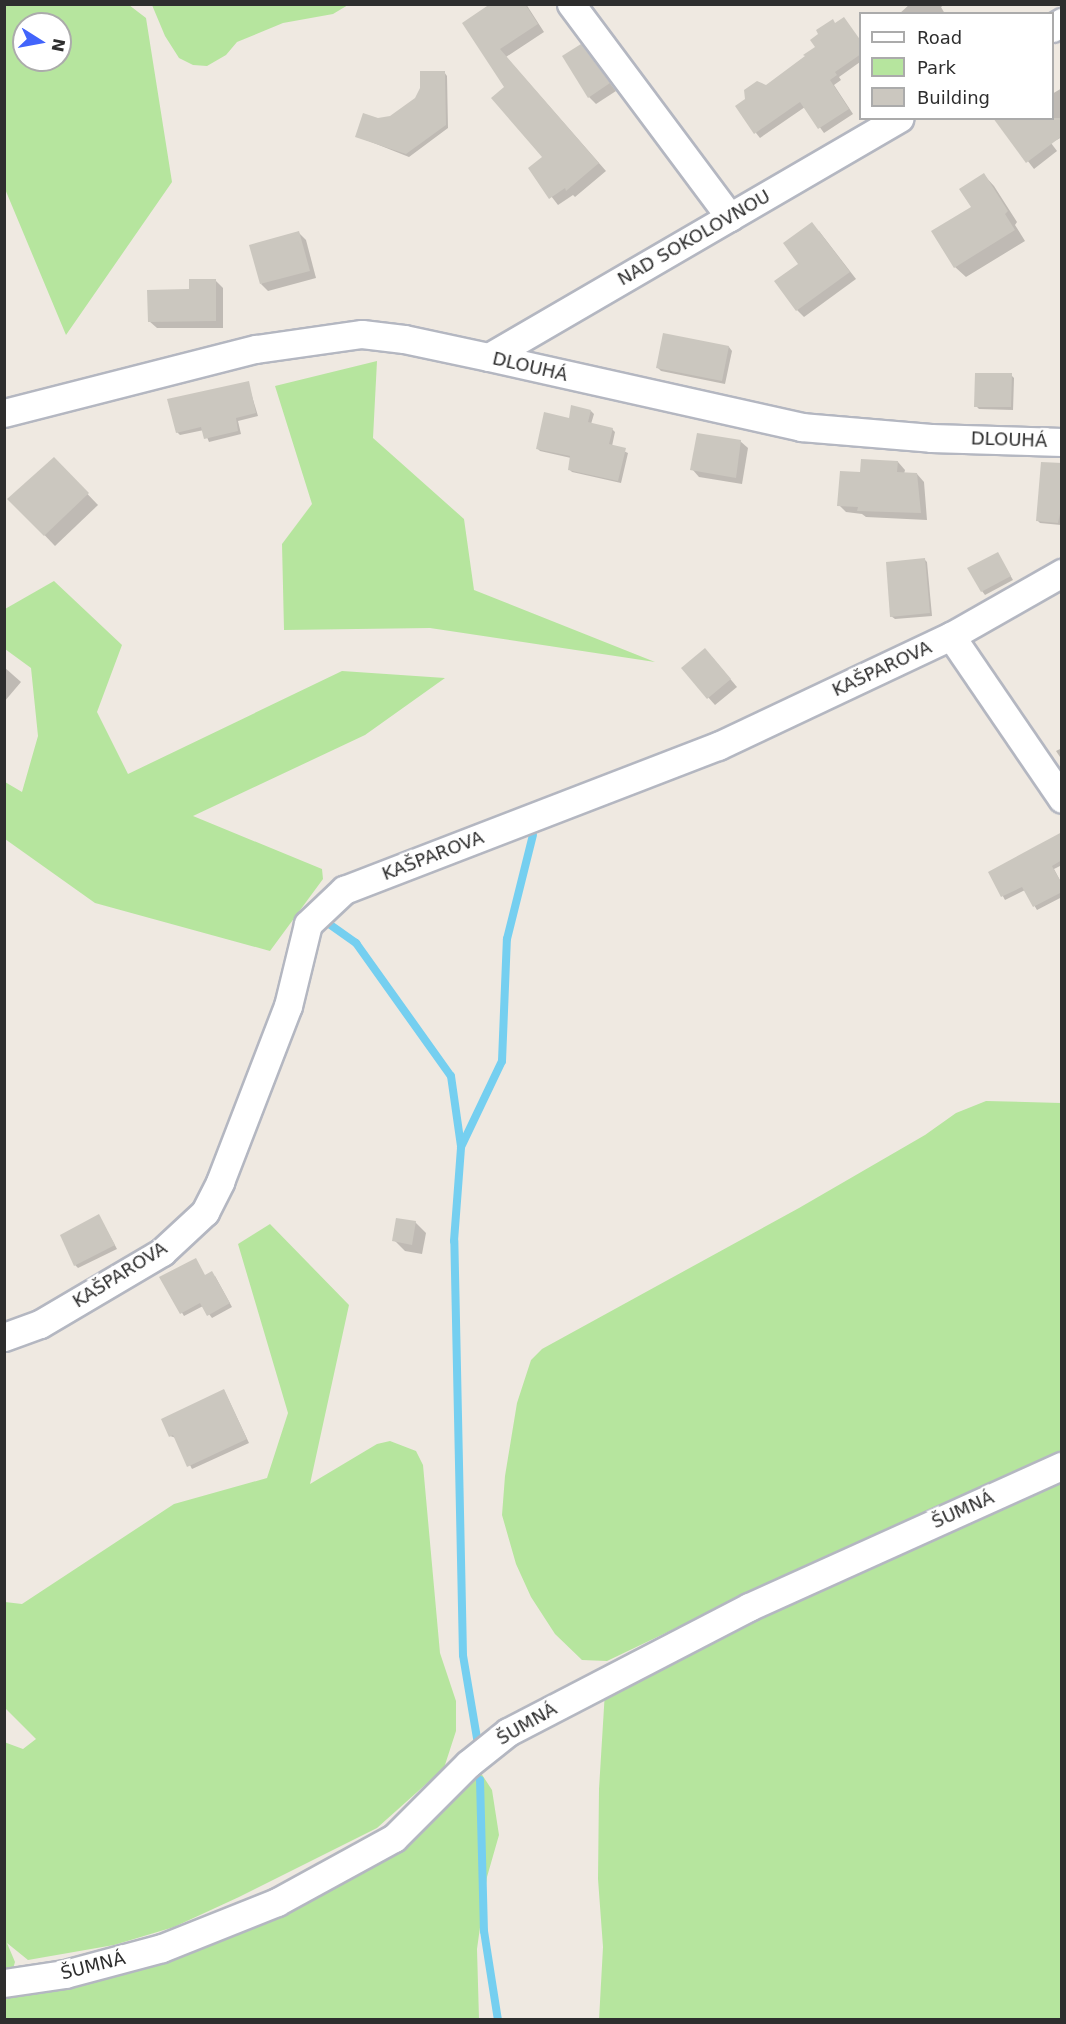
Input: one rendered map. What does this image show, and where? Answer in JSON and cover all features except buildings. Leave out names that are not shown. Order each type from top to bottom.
[{"type":"street","points":[[571,4],[730,217]]},
{"type":"street","name":"NAD SOKOLOVNOU","points":[[489,357],[896,120]]},
{"type":"street","name":"DLOUHÁ","points":[[4,413],[256,350],[362,334],[404,339],[489,357],[801,428],[932,438],[1062,442]]},
{"type":"street","name":"KAŠPAROVA","points":[[4,1337],[40,1324],[162,1252],[206,1212],[220,1182],[288,1006],[308,924],[345,890],[718,746],[951,636],[1062,573]]},
{"type":"street","points":[[951,636],[1062,799]]},
{"type":"street","name":"ŠUMNÁ","points":[[4,1983],[65,1974],[162,1948],[276,1902],[394,1838],[468,1764],[508,1732],[749,1607],[1062,1466]]},
{"type":"green space","points":[[4,5],[129,5],[146,18],[172,182],[66,335],[5,189]]},
{"type":"green space","points":[[152,5],[348,5],[333,14],[283,23],[237,42],[226,55],[207,66],[193,65],[179,58],[165,36]]},
{"type":"green space","points":[[377,361],[373,438],[464,519],[474,590],[655,662],[430,628],[284,630],[282,544],[312,504],[275,386]]},
{"type":"green space","points":[[54,581],[122,645],[97,712],[128,774],[342,671],[445,678],[365,735],[193,816],[322,869],[323,879],[270,951],[95,903],[5,839],[5,782],[22,792],[38,736],[31,668],[5,649],[5,609]]},
{"type":"green space","points":[[986,1101],[1061,1103],[1061,1451],[829,1555],[607,1661],[582,1660],[555,1634],[531,1597],[516,1564],[502,1515],[505,1476],[517,1403],[531,1360],[542,1349],[799,1208],[925,1135],[956,1113]]},
{"type":"green space","points":[[270,1224],[349,1305],[310,1484],[377,1444],[390,1441],[416,1451],[423,1465],[440,1653],[456,1701],[456,1731],[444,1768],[377,1828],[239,1897],[174,1927],[114,1945],[28,1960],[7,1943],[15,1962],[12,1972],[5,1972],[4,1742],[23,1749],[36,1739],[5,1708],[5,1602],[22,1604],[174,1504],[267,1478],[288,1413],[238,1244]]},
{"type":"green space","points":[[1061,1475],[1061,2019],[599,2020],[603,1947],[598,1879],[599,1789],[605,1691],[906,1546]]},
{"type":"green space","points":[[479,1770],[492,1790],[499,1835],[487,1877],[477,1949],[479,2019],[5,2020],[5,1993],[278,1912],[377,1864],[417,1837]]},
{"type":"waterway","points":[[479,1750],[463,1655],[454,1241],[461,1147],[502,1061],[507,939],[533,835]]},
{"type":"waterway","points":[[322,919],[356,943],[451,1076],[461,1146]]},
{"type":"waterway","points":[[480,1780],[484,1931],[498,2020]]}]
